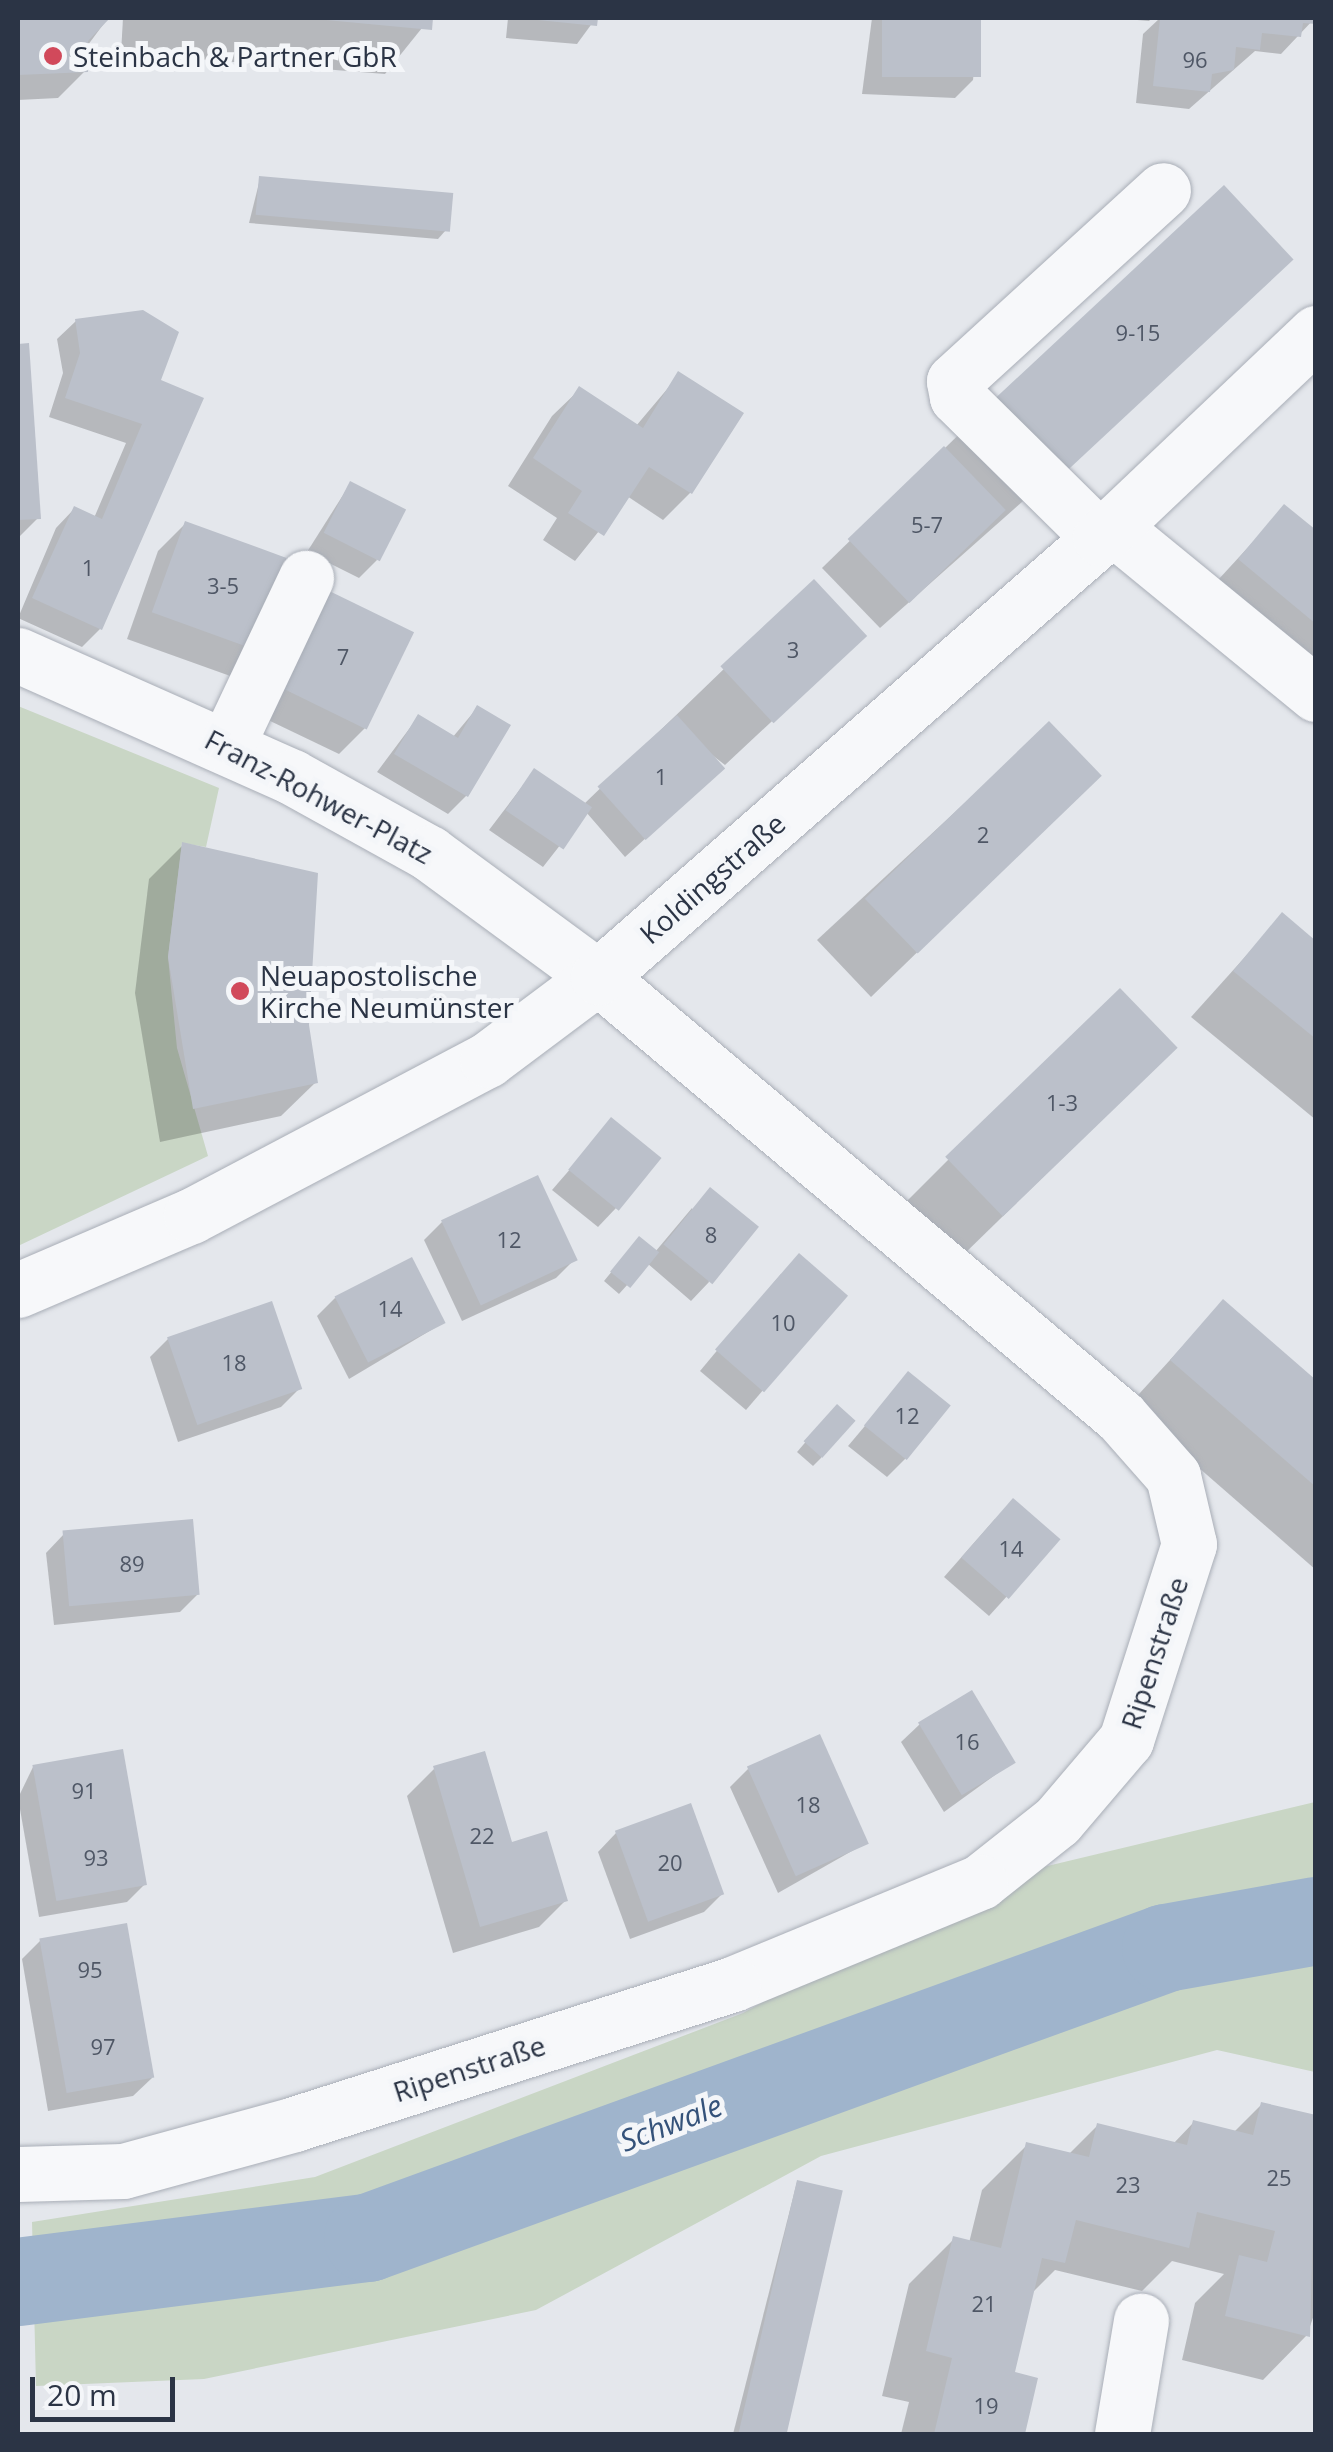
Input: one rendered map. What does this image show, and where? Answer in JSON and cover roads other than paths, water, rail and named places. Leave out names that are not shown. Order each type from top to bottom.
[{"type":"street","points":[[1163,190],[954,381],[957,398],[1106,532],[1316,694]]},
{"type":"street","name":"Koldingstraße","points":[[18,1290],[364,1131],[487,1060],[598,977],[1106,532],[1316,333]]},
{"type":"street","points":[[227,745],[306,578]]},
{"type":"street","name":"Franz-Rohwer-Platz","points":[[18,655],[227,745],[430,853],[598,977]]},
{"type":"street","name":"Ripenstraße","points":[[18,2174],[123,2171],[295,2124],[734,1984],[980,1882],[1057,1822],[1126,1740],[1189,1544],[1173,1476],[1121,1417],[598,977]]},
{"type":"street","points":[[1122,2434],[1142,2321]]},
{"type":"waterway","name":"Schwale","points":[[18,2282],[368,2238],[1166,1948],[1316,1921]]},
{"type":"place","name":"Steinbach & Partner GbR","points":[[53,56]]},
{"type":"place","name":"Neuapostolische Kirche Neumünster","points":[[240,991]]}]
